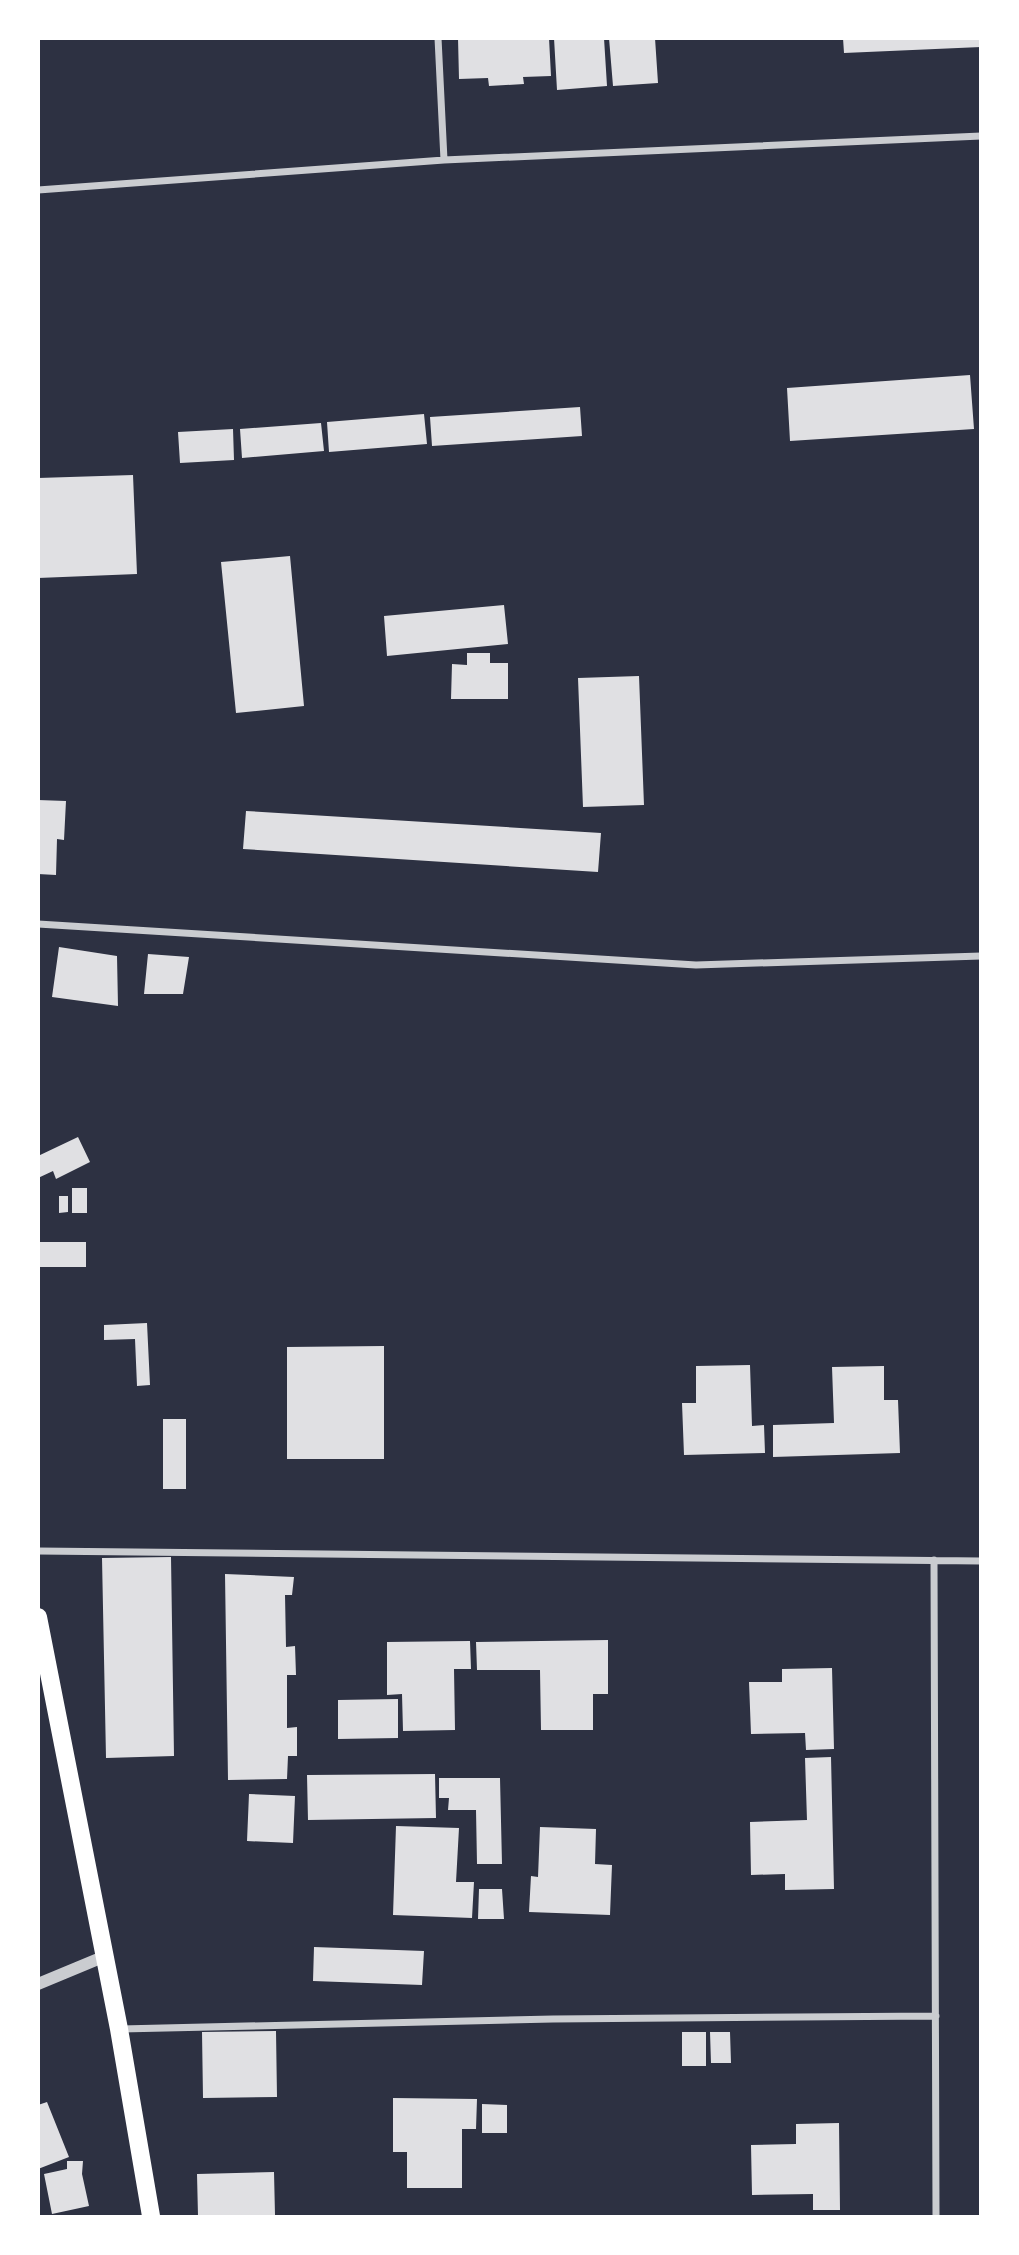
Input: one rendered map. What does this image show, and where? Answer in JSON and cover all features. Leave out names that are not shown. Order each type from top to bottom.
[{"type":"main road","points":[[38,1617],[119,2029],[152,2217]]},
{"type":"street","points":[[438,38],[444,160]]},
{"type":"street","points":[[38,190],[444,160],[981,136]]},
{"type":"street","points":[[38,925],[696,965],[981,956]]},
{"type":"street","points":[[38,1551],[981,1561]]},
{"type":"street","points":[[934,1560],[936,2217]]},
{"type":"street","points":[[38,1984],[103,1957]]},
{"type":"street","points":[[119,2029],[539,2019],[936,2016]]},
{"type":"building","points":[[458,38],[549,38],[551,76],[523,77],[524,84],[489,86],[488,78],[459,79]]},
{"type":"building","points":[[554,38],[604,38],[607,86],[557,90]]},
{"type":"building","points":[[609,38],[655,38],[658,83],[613,86]]},
{"type":"building","points":[[843,38],[981,38],[981,47],[844,53]]},
{"type":"building","points":[[970,375],[974,429],[790,441],[787,388]]},
{"type":"building","points":[[580,407],[582,436],[432,446],[430,417]]},
{"type":"building","points":[[424,414],[427,444],[329,452],[327,422]]},
{"type":"building","points":[[321,423],[324,451],[242,458],[240,429]]},
{"type":"building","points":[[233,429],[234,460],[180,463],[178,432]]},
{"type":"building","points":[[133,475],[137,574],[38,578],[38,478]]},
{"type":"building","points":[[290,556],[304,706],[236,713],[221,562]]},
{"type":"building","points":[[504,605],[508,644],[387,656],[384,616]]},
{"type":"building","points":[[467,653],[490,653],[490,663],[508,663],[508,699],[451,699],[452,664],[467,665]]},
{"type":"building","points":[[639,676],[644,805],[583,807],[578,678]]},
{"type":"building","points":[[38,800],[66,801],[64,840],[57,839],[56,875],[38,874]]},
{"type":"building","points":[[246,811],[601,833],[598,872],[243,849]]},
{"type":"building","points":[[59,947],[117,956],[118,1006],[52,997]]},
{"type":"building","points":[[148,954],[189,957],[183,994],[144,994]]},
{"type":"building","points":[[78,1137],[90,1162],[56,1179],[53,1171],[38,1178],[38,1156]]},
{"type":"building","points":[[72,1188],[87,1188],[87,1213],[72,1213]]},
{"type":"building","points":[[59,1196],[68,1196],[68,1212],[59,1213]]},
{"type":"building","points":[[38,1242],[86,1242],[86,1267],[38,1267]]},
{"type":"building","points":[[147,1323],[150,1385],[137,1386],[135,1339],[104,1340],[104,1325]]},
{"type":"building","points":[[384,1346],[384,1459],[287,1459],[287,1347]]},
{"type":"building","points":[[750,1365],[752,1426],[764,1425],[765,1453],[684,1455],[682,1403],[696,1403],[696,1366]]},
{"type":"building","points":[[884,1366],[884,1400],[898,1400],[900,1453],[773,1457],[773,1425],[834,1423],[832,1367]]},
{"type":"building","points":[[163,1419],[186,1419],[186,1489],[163,1489]]},
{"type":"building","points":[[171,1557],[174,1756],[106,1758],[102,1558]]},
{"type":"building","points":[[225,1574],[294,1577],[292,1595],[285,1595],[286,1647],[295,1646],[296,1675],[287,1675],[287,1728],[297,1727],[297,1756],[288,1756],[287,1779],[228,1780]]},
{"type":"building","points":[[608,1640],[608,1694],[593,1694],[593,1730],[541,1730],[540,1670],[477,1670],[476,1642]]},
{"type":"building","points":[[470,1641],[471,1669],[454,1669],[455,1730],[403,1731],[402,1694],[387,1695],[387,1642]]},
{"type":"building","points":[[832,1668],[834,1749],[806,1750],[805,1733],[751,1734],[749,1682],[782,1682],[782,1669]]},
{"type":"building","points":[[398,1699],[398,1738],[338,1739],[338,1700]]},
{"type":"building","points":[[831,1757],[834,1889],[785,1890],[785,1874],[751,1875],[750,1822],[807,1820],[805,1758]]},
{"type":"building","points":[[435,1774],[436,1818],[308,1820],[307,1775]]},
{"type":"building","points":[[439,1778],[500,1778],[502,1864],[477,1864],[476,1810],[448,1810],[449,1798],[439,1798]]},
{"type":"building","points":[[249,1794],[295,1796],[293,1843],[247,1841]]},
{"type":"building","points":[[396,1826],[459,1828],[456,1882],[474,1882],[472,1918],[393,1915]]},
{"type":"building","points":[[540,1827],[596,1829],[595,1864],[612,1865],[610,1915],[529,1912],[531,1876],[538,1877]]},
{"type":"building","points":[[479,1889],[502,1889],[504,1919],[478,1919]]},
{"type":"building","points":[[314,1947],[424,1951],[422,1985],[313,1981]]},
{"type":"building","points":[[276,2031],[277,2097],[203,2098],[202,2032]]},
{"type":"building","points":[[682,2032],[706,2032],[706,2066],[682,2066]]},
{"type":"building","points":[[710,2032],[730,2032],[731,2063],[711,2063]]},
{"type":"building","points":[[393,2098],[477,2099],[476,2129],[462,2129],[462,2188],[407,2188],[407,2152],[393,2152]]},
{"type":"building","points":[[47,2102],[69,2157],[38,2169],[38,2105]]},
{"type":"building","points":[[482,2104],[507,2105],[507,2133],[482,2133]]},
{"type":"building","points":[[839,2123],[840,2210],[813,2210],[813,2194],[752,2195],[751,2145],[796,2144],[796,2124]]},
{"type":"building","points":[[67,2161],[83,2161],[82,2174],[89,2206],[52,2214],[44,2174],[67,2169]]},
{"type":"building","points":[[274,2172],[275,2215],[198,2216],[197,2174]]}]
